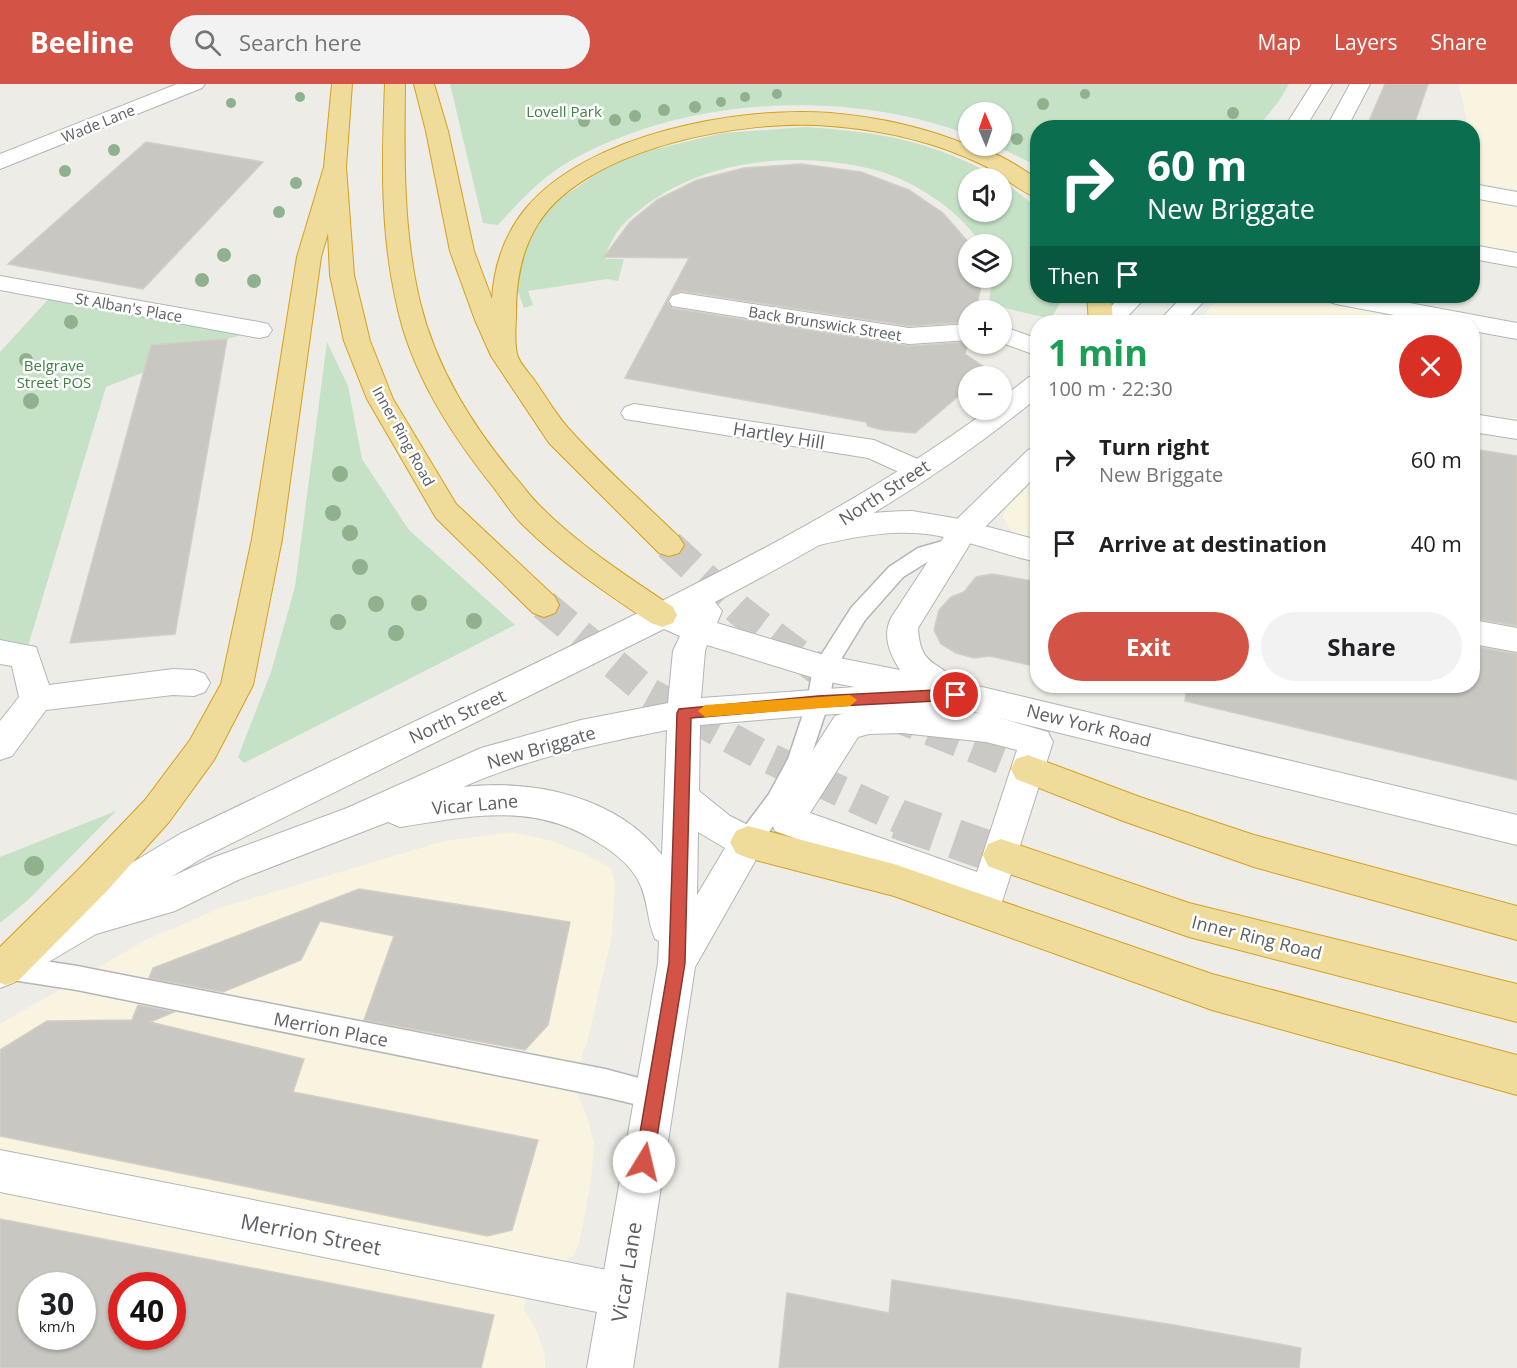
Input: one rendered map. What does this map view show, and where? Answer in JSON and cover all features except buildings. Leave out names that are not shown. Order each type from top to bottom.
[{"type":"highway","name":"Inner Ring Road","points":[[342,84],[335,167],[342,275],[357,341],[380,399],[446,511],[544,605]]},
{"type":"highway","points":[[395,84],[393,158],[399,254],[404,284],[408,304],[426,355],[453,412],[493,470],[533,518],[621,588],[662,615]]},
{"type":"highway","points":[[424,84],[437,131],[462,251],[504,356],[559,436],[669,545]]},
{"type":"highway","points":[[504,356],[504,291],[507,265],[528,222],[545,202],[584,171],[641,144],[710,126],[780,118],[851,121],[927,135],[984,156],[1030,186]]},
{"type":"highway","points":[[3,969],[92,881],[157,811],[202,750],[237,685],[253,617],[267,539],[309,257],[335,167]]},
{"type":"highway","points":[[1028,769],[1135,810],[1254,851],[1517,923]]},
{"type":"highway","points":[[748,842],[894,880],[1212,992],[1517,1075]]},
{"type":"highway","name":"Inner Ring Road","points":[[1001,855],[1189,920],[1517,1003]]},
{"type":"street","name":"Wade Lane","points":[[0,162],[195,84]]},
{"type":"street","points":[[1299,120],[1322,84]]},
{"type":"street","points":[[1340,120],[1360,84]]},
{"type":"street","points":[[1480,193],[1517,199]]},
{"type":"street","points":[[1480,253],[1517,260]]},
{"type":"street","name":"St Alban's Place","points":[[0,283],[259,330]]},
{"type":"street","name":"Back Brunswick Street","points":[[681,301],[909,336],[958,333]]},
{"type":"street","points":[[1115,315],[1128,303]]},
{"type":"street","points":[[1177,315],[1190,303]]},
{"type":"street","points":[[1376,303],[1437,315]]},
{"type":"street","points":[[1480,324],[1517,331]]},
{"type":"street","points":[[1012,338],[1030,345]]},
{"type":"street","name":"North Street","points":[[193,844],[563,666],[819,534],[999,417],[1030,390]]},
{"type":"street","name":"Hartley Hill","points":[[634,413],[874,449],[919,471]]},
{"type":"street","points":[[1480,424],[1517,430]]},
{"type":"street","points":[[956,695],[928,680],[909,662],[901,642],[902,627],[958,538],[1030,465]]},
{"type":"street","points":[[819,534],[860,524],[891,521],[927,523],[958,538],[1030,550]]},
{"type":"street","points":[[684,713],[689,651],[720,585]]},
{"type":"street","name":"New York Road","points":[[662,615],[698,630],[824,668],[956,695],[1517,830]]},
{"type":"street","points":[[1480,633],[1517,640]]},
{"type":"street","points":[[0,746],[36,699],[12,654]]},
{"type":"street","points":[[50,698],[173,682],[194,682]]},
{"type":"street","name":"New Briggate","points":[[82,923],[162,899],[225,868],[359,819],[493,758],[591,732],[684,713],[818,702],[956,695]]},
{"type":"street","name":"Vicar Lane","points":[[610,1368],[677,963],[684,713]]},
{"type":"street","points":[[869,720],[902,720],[982,727],[1036,742],[1001,855],[988,893],[787,820],[847,726],[869,720]]},
{"type":"street","name":"Vicar Lane","points":[[359,819],[470,801],[522,798],[565,807],[583,814],[636,849],[655,875],[677,963]]},
{"type":"street","points":[[683,798],[718,827],[748,842]]},
{"type":"street","name":"Vicar Lane","points":[[677,963],[748,842]]},
{"type":"street","name":"New Briggate","points":[[3,969],[82,923],[146,873],[193,844]]},
{"type":"street","name":"Merrion Street","points":[[0,1171],[622,1295]]},
{"type":"lane","points":[[824,668],[858,614],[896,572],[925,553],[958,538]]},
{"type":"lane","name":"Vicar Lane","points":[[748,842],[777,801],[799,760],[818,702],[824,668]]},
{"type":"lane","name":"Merrion Place","points":[[3,969],[100,983],[605,1083],[655,1095]]},
{"type":"shaded area","points":[[1459,84],[1517,84],[1517,190],[1482,184],[1480,120],[1467,120]]},
{"type":"shaded area","points":[[1480,196],[1517,202],[1517,252],[1480,246]]},
{"type":"shaded area","points":[[1215,303],[1387,303],[1381,315],[1203,315]]},
{"type":"shaded area","points":[[1030,484],[1030,540],[1014,535],[1003,517],[1007,506]]},
{"type":"shaded area","points":[[512,832],[552,841],[611,868],[615,883],[612,935],[587,1043],[582,1053],[576,1092],[587,1116],[594,1144],[591,1180],[580,1240],[574,1255],[561,1263],[535,1260],[524,1308],[536,1330],[545,1355],[545,1368],[0,1368],[0,1024],[146,940],[223,907],[444,841]]},
{"type":"green space","name":"Lovell Park","points":[[450,84],[1289,84],[1264,120],[1030,120],[1030,162],[1012,154],[1012,102],[958,102],[958,132],[921,120],[870,110],[817,105],[764,106],[710,113],[659,124],[610,142],[565,164],[521,200],[498,225],[483,223]]},
{"type":"green space","points":[[805,127],[858,132],[905,141],[951,155],[981,168],[958,168],[958,217],[931,196],[915,187],[883,172],[867,168],[809,160],[749,164],[720,170],[665,192],[628,219],[610,244],[605,259],[624,259],[618,281],[607,279],[528,291],[533,305],[524,308],[518,292],[514,266],[533,225],[554,203],[608,166],[647,151],[723,133]]},
{"type":"green space","points":[[1012,188],[1030,202],[1030,303],[1060,303],[1053,315],[1034,315],[1012,310],[1012,300],[989,300],[991,288],[1012,288],[1012,234],[973,234],[963,222],[1012,222]]},
{"type":"green space","name":"Belgrave Street POS","points":[[54,293],[259,330],[227,339],[151,345],[144,372],[106,387],[25,656],[0,652],[0,352]]},
{"type":"green space","points":[[327,342],[348,386],[362,459],[409,530],[515,625],[244,763],[238,757],[271,672],[295,587]]},
{"type":"green space","points":[[116,811],[28,900],[0,923],[0,857]]},
{"type":"tunnel","points":[[669,545],[740,611],[816,668],[907,721],[1028,769]]},
{"type":"tunnel","points":[[544,605],[649,693],[758,753],[903,820]]},
{"type":"tunnel","points":[[898,819],[1001,855]]},
{"type":"slow traffic","points":[[705,711],[850,700]]},
{"type":"route","points":[[644,1162],[677,963],[684,713],[818,702],[956,695]]}]
